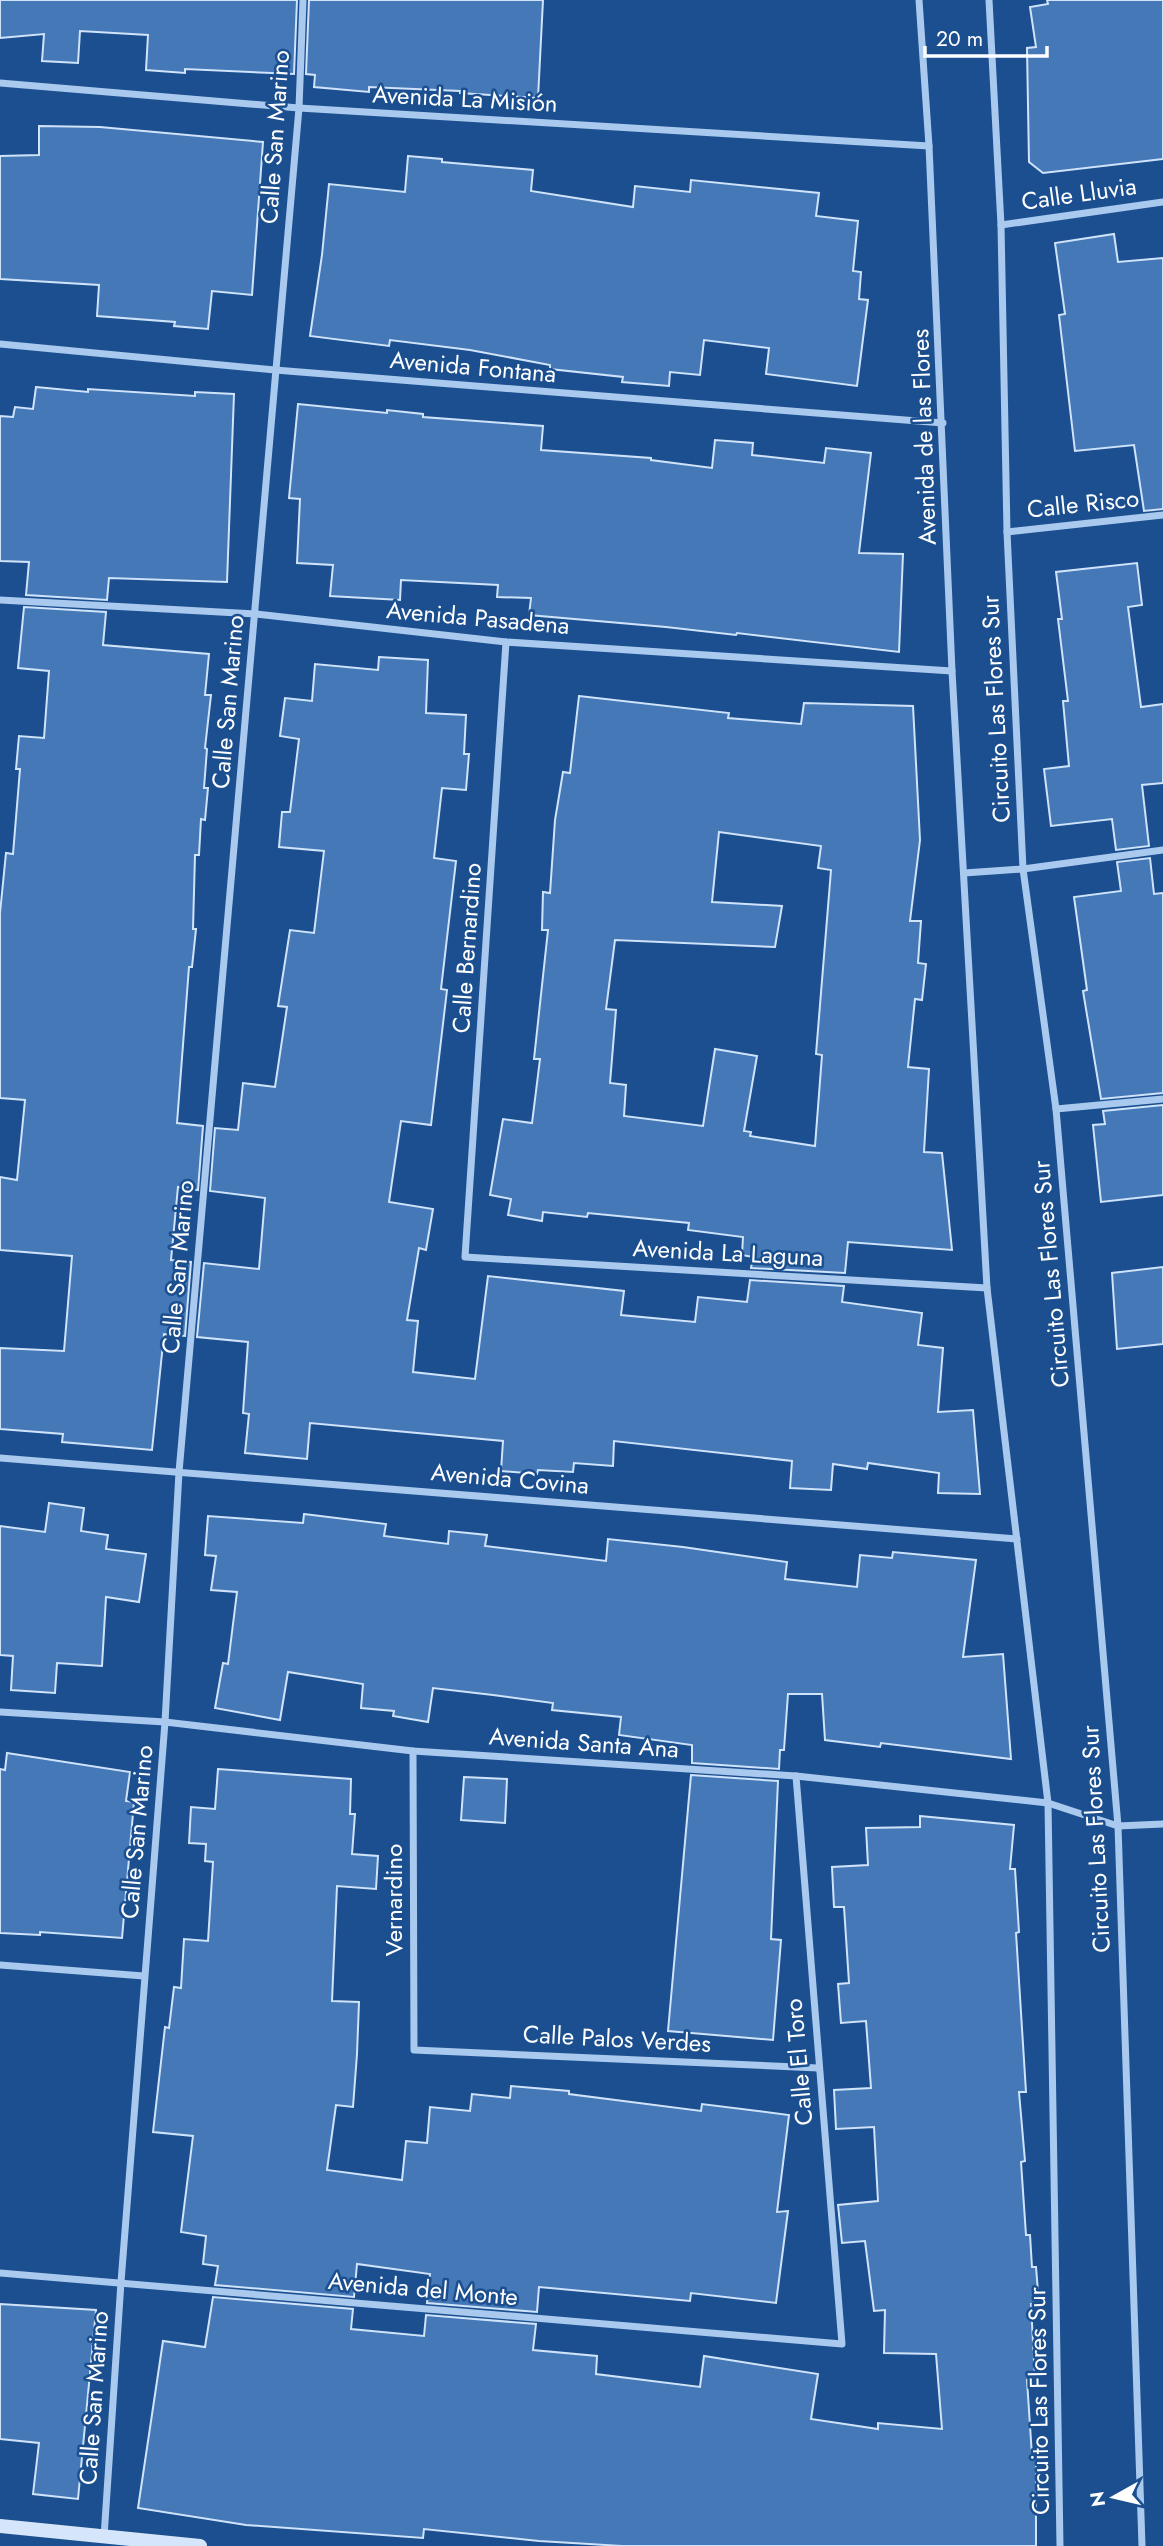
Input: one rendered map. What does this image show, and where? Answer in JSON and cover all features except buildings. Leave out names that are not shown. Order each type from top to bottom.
[{"type":"main road","points":[[0,2526],[200,2546]]},
{"type":"street","name":"Calle San Marino","points":[[103,2538],[165,1722],[179,1472],[299,108],[303,0]]},
{"type":"street","name":"Avenida de las Flores","points":[[919,0],[929,146],[964,873]]},
{"type":"street","name":"Circuito Las Flores Sur","points":[[989,0],[1001,225],[1007,532],[1023,869],[1056,1109],[1118,1826],[1142,2546]]},
{"type":"street","name":"Avenida La Misión","points":[[0,83],[299,108],[929,146]]},
{"type":"street","name":"Calle Lluvia","points":[[1001,225],[1163,202]]},
{"type":"street","name":"Avenida Fontana","points":[[0,344],[275,370],[943,423]]},
{"type":"street","name":"Calle Risco","points":[[1007,532],[1163,515]]},
{"type":"street","name":"Avenida Pasadena","points":[[0,600],[256,614],[506,642],[953,671]]},
{"type":"street","name":"Calle Bernardino","points":[[465,1257],[506,642]]},
{"type":"street","points":[[964,873],[1023,869],[1163,850]]},
{"type":"street","name":"Circuito Las Flores Sur","points":[[964,873],[988,1288],[1048,1803],[1060,2546]]},
{"type":"street","points":[[1056,1109],[1163,1099]]},
{"type":"street","name":"Avenida La Laguna","points":[[465,1257],[988,1288]]},
{"type":"street","name":"Avenida Covina","points":[[0,1458],[1017,1539]]},
{"type":"street","name":"Avenida Santa Ana","points":[[0,1712],[165,1722],[413,1751],[796,1776],[1048,1803],[1118,1826],[1163,1824]]},
{"type":"street","name":"Vernardino","points":[[413,1751],[414,2050]]},
{"type":"street","name":"Calle El Toro","points":[[796,1776],[842,2344]]},
{"type":"street","points":[[0,1965],[145,1976]]},
{"type":"street","name":"Calle Palos Verdes","points":[[414,2050],[818,2068]]},
{"type":"street","name":"Avenida del Monte","points":[[0,2273],[842,2344]]}]
